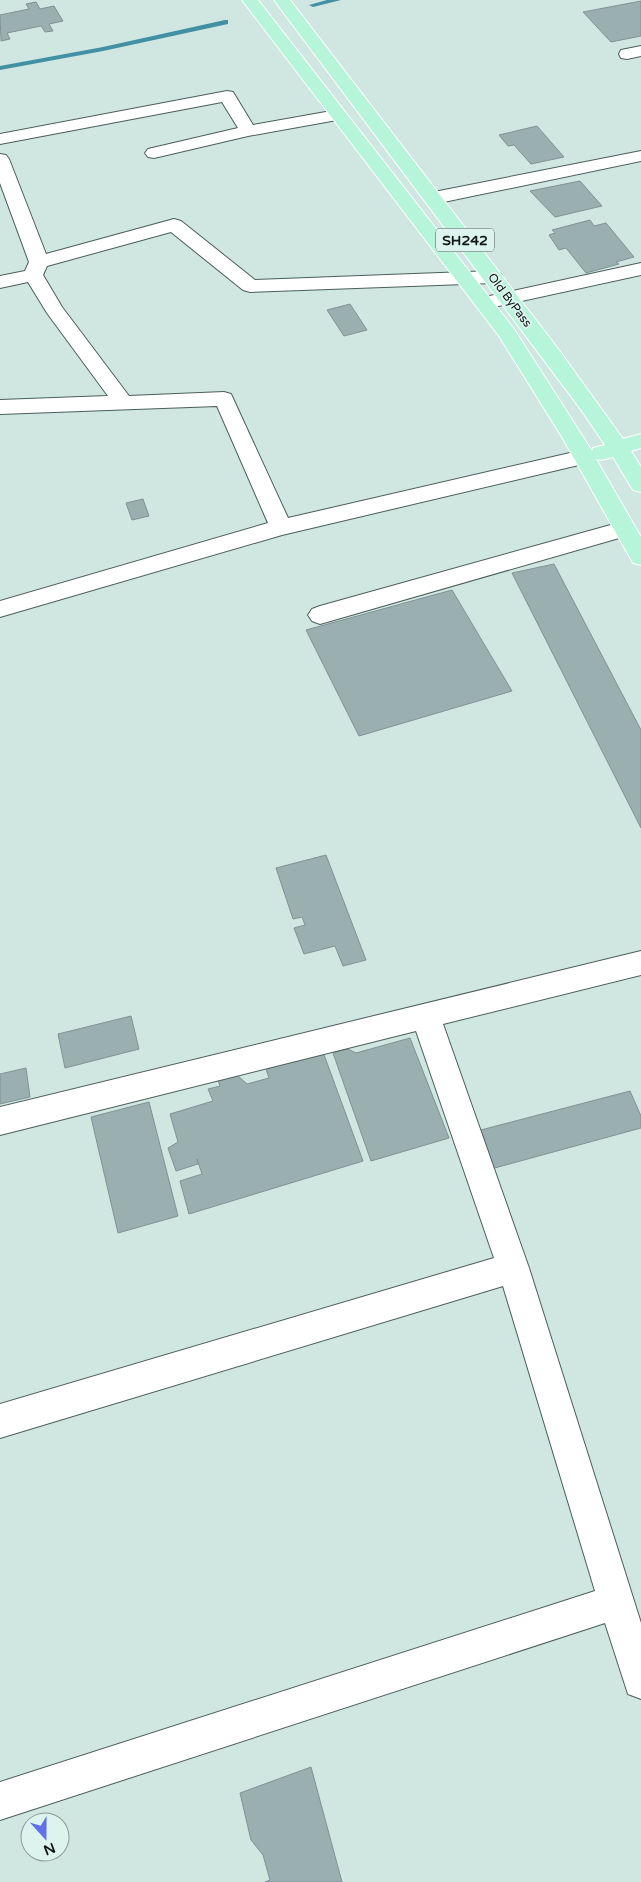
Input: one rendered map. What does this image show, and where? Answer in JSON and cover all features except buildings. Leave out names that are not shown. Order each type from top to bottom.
[{"type":"main road","points":[[250,0],[337,115],[485,303],[558,413],[641,557]]},
{"type":"main road","name":"Old ByPass","points":[[282,0],[509,298],[620,448],[641,485]]},
{"type":"main road","points":[[583,457],[641,441]]},
{"type":"street","points":[[0,138],[227,96],[248,131]]},
{"type":"street","points":[[154,153],[248,131],[337,115]]},
{"type":"street","points":[[434,198],[641,156]]},
{"type":"street","points":[[0,159],[36,269],[54,309],[123,402]]},
{"type":"street","points":[[0,282],[174,225],[250,286],[493,277]]},
{"type":"street","points":[[485,303],[641,269]]},
{"type":"street","points":[[0,407],[224,399],[280,527]]},
{"type":"street","points":[[0,609],[280,527],[583,457]]},
{"type":"street","points":[[320,615],[625,529]]},
{"type":"street","points":[[0,1121],[426,1018],[641,963]]},
{"type":"street","points":[[426,1018],[513,1268],[641,1681]]},
{"type":"street","points":[[0,1421],[513,1268]]},
{"type":"street","points":[[0,1801],[616,1602]]},
{"type":"waterway","points":[[313,5],[337,0]]},
{"type":"waterway","points":[[0,68],[103,49],[225,22]]}]
